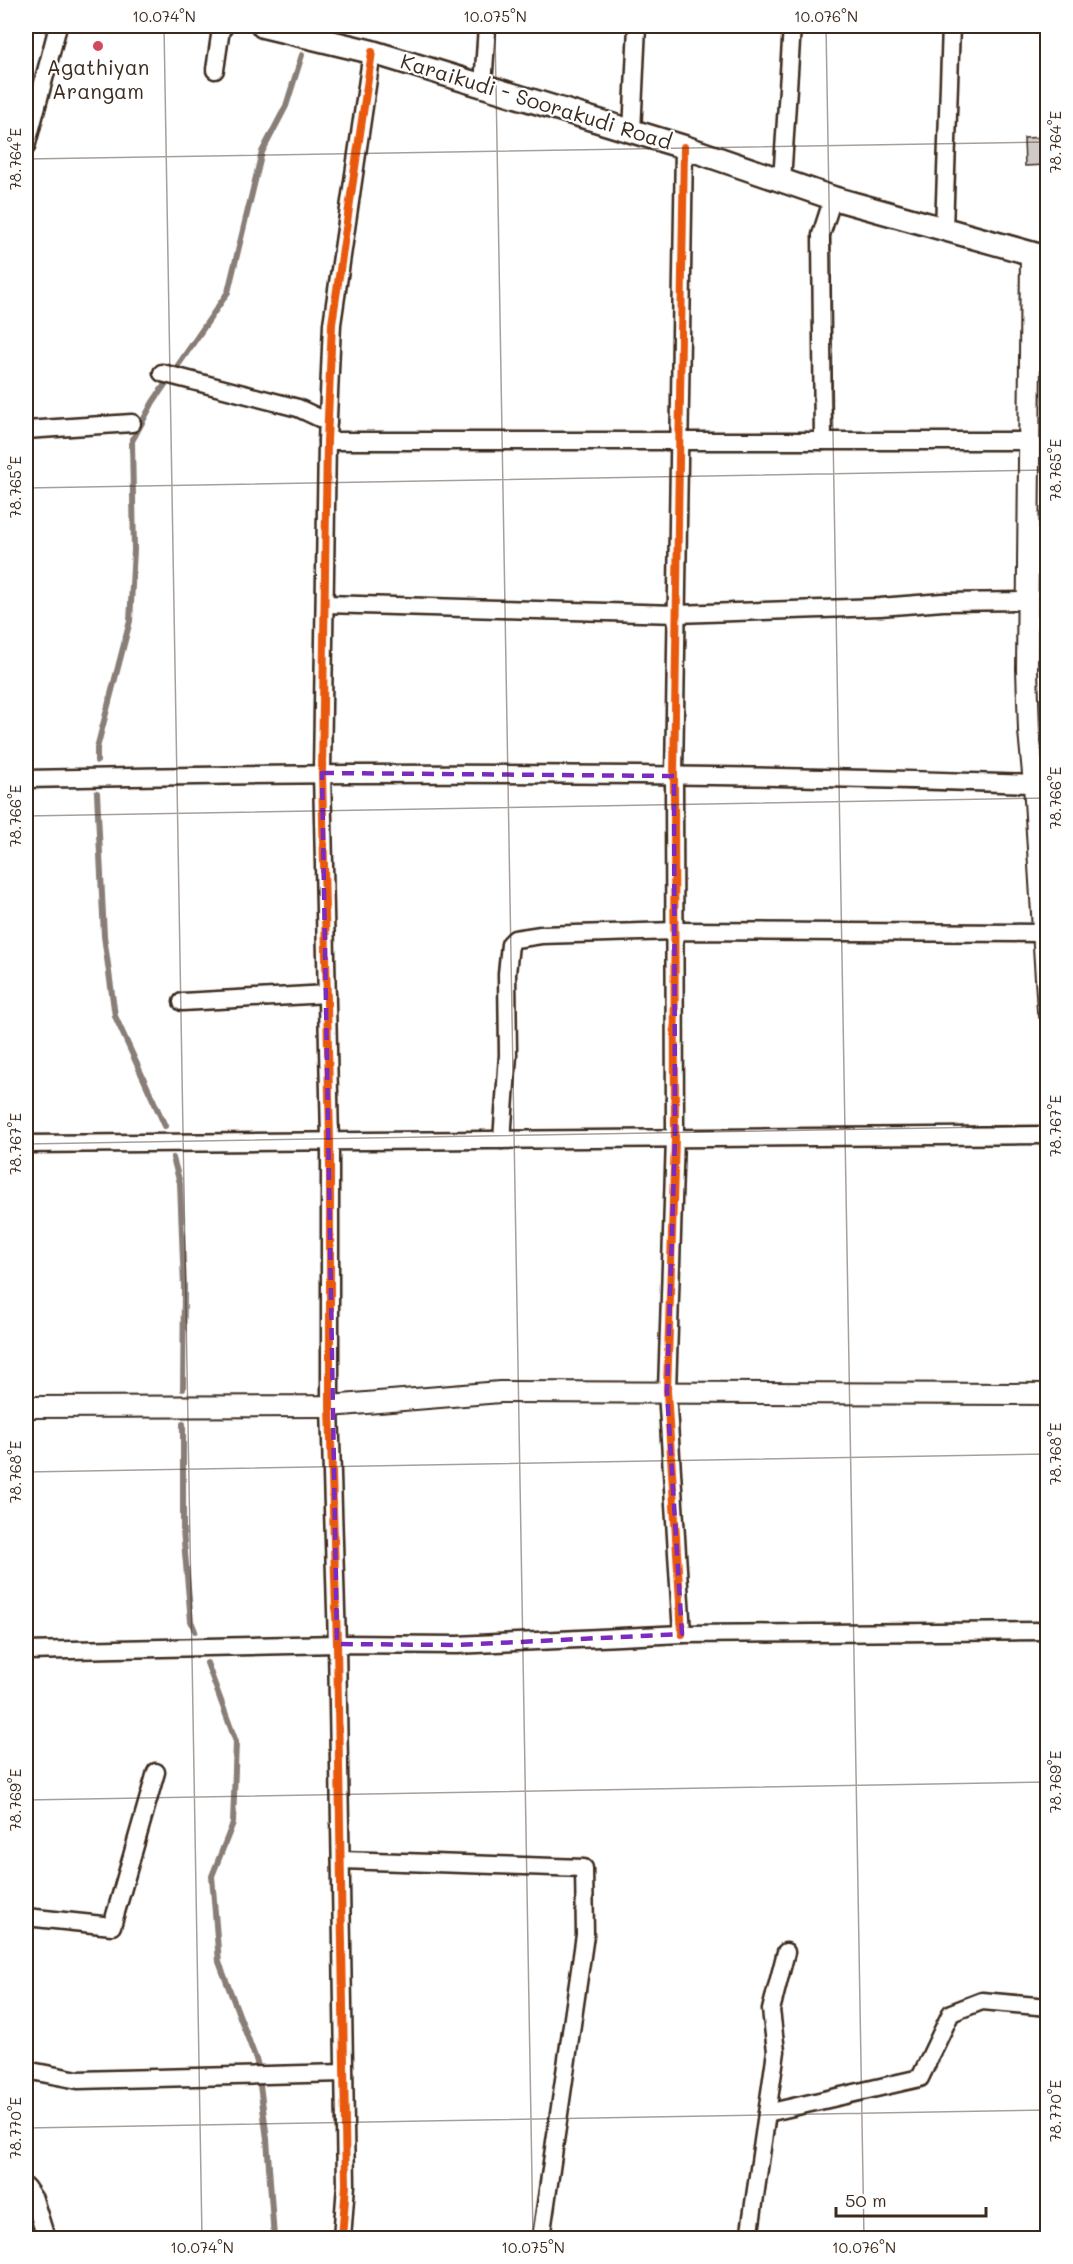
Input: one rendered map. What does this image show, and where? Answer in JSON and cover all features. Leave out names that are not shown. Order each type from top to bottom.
[{"type":"main road","name":"Karaikudi - Soorakudi Road","points":[[263,26],[372,52],[684,147],[833,198],[1039,256]]},
{"type":"street","points":[[26,147],[58,26]]},
{"type":"street","points":[[215,70],[221,29],[225,26]]},
{"type":"street","points":[[483,86],[487,26]]},
{"type":"street","points":[[632,132],[637,26]]},
{"type":"street","points":[[782,181],[792,26]]},
{"type":"street","points":[[944,229],[951,26]]},
{"type":"street","points":[[342,2238],[346,2185],[337,1644],[330,1406],[330,1140],[322,773],[327,441],[332,324],[372,52]]},
{"type":"street","points":[[682,1634],[666,1391],[675,1138],[674,777],[684,147]]},
{"type":"street","points":[[823,441],[821,235],[833,198]]},
{"type":"street","points":[[1039,256],[1029,441],[1029,731],[1047,1011]]},
{"type":"street","points":[[162,373],[298,408],[328,422]]},
{"type":"street","points":[[26,430],[132,423]]},
{"type":"street","points":[[327,441],[1029,441]]},
{"type":"street","points":[[325,604],[677,614],[880,607],[943,602],[1028,601]]},
{"type":"street","points":[[26,779],[322,773],[1034,784]]},
{"type":"street","points":[[502,1140],[508,1055],[507,974],[510,944],[515,939],[541,935],[675,931],[1043,933]]},
{"type":"street","points":[[182,1002],[327,994]]},
{"type":"street","points":[[26,1144],[1047,1136]]},
{"type":"street","points":[[26,1407],[330,1406],[500,1392],[1047,1394]]},
{"type":"street","points":[[26,1651],[337,1644],[457,1645],[682,1634],[1047,1631]]},
{"type":"street","points":[[26,1917],[112,1926],[156,1772]]},
{"type":"street","points":[[341,1860],[584,1868],[585,1935],[541,2238]]},
{"type":"street","points":[[749,2238],[776,2051],[771,2010],[786,1952]]},
{"type":"street","points":[[767,2113],[920,2078],[951,2013],[982,2001],[1047,2007]]},
{"type":"street","points":[[26,2070],[78,2080],[344,2073]]},
{"type":"street","points":[[26,2187],[34,2199],[46,2238]]},
{"type":"highlighted area","points":[[322,773],[674,776],[675,1138],[667,1391],[682,1634],[457,1645],[337,1644]]},
{"type":"building","points":[[1047,137],[1047,165],[1025,166],[1024,138]]},
{"type":"waterway","points":[[97,761],[97,748],[130,621],[134,550],[132,441],[153,402],[228,292],[262,152],[286,106],[302,55]]},
{"type":"waterway","points":[[97,793],[104,936],[115,1016],[165,1126]]},
{"type":"waterway","points":[[173,1158],[180,1183],[184,1287],[183,1389]]},
{"type":"waterway","points":[[183,1424],[183,1530],[191,1621],[195,1631]]},
{"type":"waterway","points":[[207,1663],[236,1742],[233,1823],[212,1876],[219,1962],[257,2062],[267,2139],[274,2238]]},
{"type":"cycle path","points":[[342,2238],[346,2185],[337,1644],[330,1406],[330,1140],[322,773],[327,441],[332,324],[372,52]]},
{"type":"cycle path","points":[[682,1634],[667,1391],[675,1138],[674,776],[684,147]]},
{"type":"place","name":"Agathiyan Arangam","points":[[98,46]]}]
